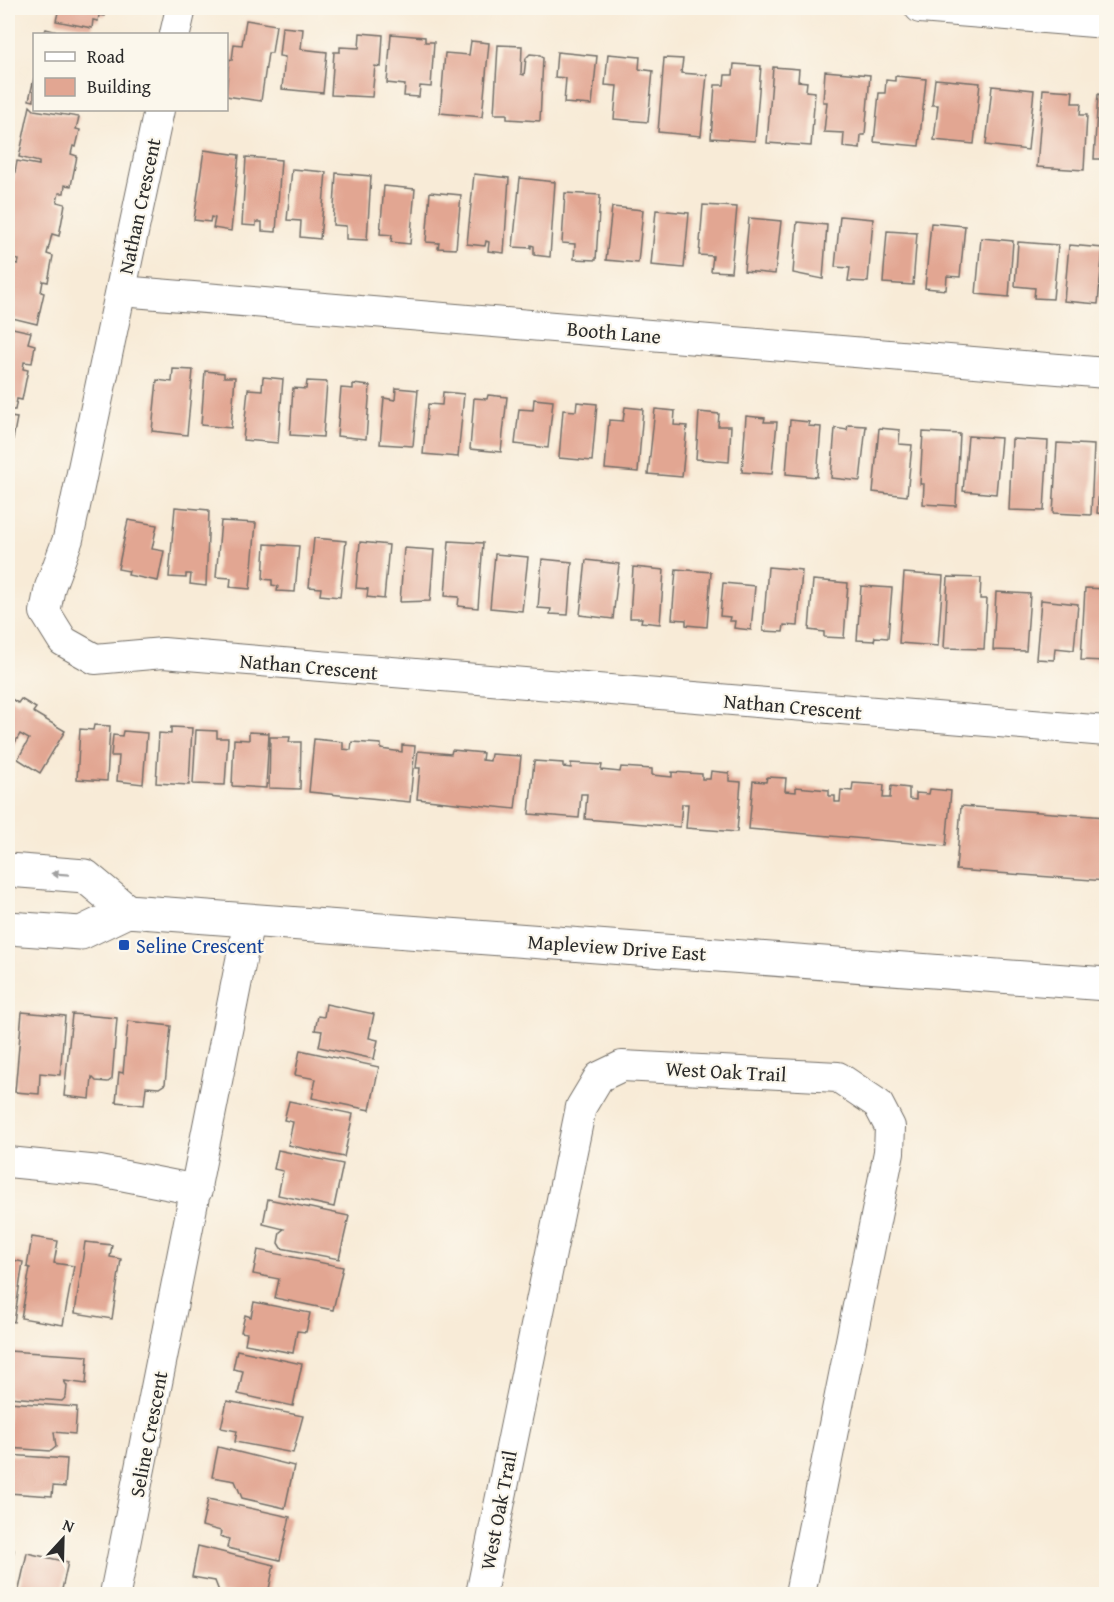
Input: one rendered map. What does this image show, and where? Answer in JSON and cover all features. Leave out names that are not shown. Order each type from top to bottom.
[{"type":"main road","points":[[8,870],[85,876],[127,910],[81,933],[8,928]]},
{"type":"main road","name":"Mapleview Drive East","points":[[127,910],[1107,984]]},
{"type":"street","points":[[175,33],[181,8]]},
{"type":"street","points":[[920,8],[1107,23]]},
{"type":"street","name":"Nathan Crescent","points":[[159,111],[68,539],[50,587],[45,612],[63,641],[95,659],[163,653],[1107,731]]},
{"type":"street","name":"Booth Lane","points":[[121,291],[1107,373]]},
{"type":"street","name":"Seline Crescent","points":[[115,1594],[249,920]]},
{"type":"street","name":"West Oak Trail","points":[[481,1594],[581,1107],[599,1077],[622,1066],[838,1077],[878,1104],[890,1127],[890,1152],[800,1594]]},
{"type":"street","points":[[8,1162],[100,1171],[197,1190]]},
{"type":"building","points":[[59,8],[106,8],[105,16],[99,15],[98,21],[93,20],[92,28],[56,21]]},
{"type":"building","points":[[246,20],[276,25],[272,53],[268,53],[261,101],[228,96],[229,59],[232,60],[234,44],[242,45]]},
{"type":"building","points":[[282,27],[303,29],[301,49],[327,52],[323,93],[282,89],[285,57],[279,56]]},
{"type":"building","points":[[46,29],[61,33],[44,33]]},
{"type":"building","points":[[360,33],[383,35],[381,67],[375,66],[372,97],[331,95],[334,52],[340,52],[340,47],[359,48]]},
{"type":"building","points":[[391,34],[425,37],[425,42],[434,42],[431,87],[420,86],[419,97],[404,96],[405,85],[387,83]]},
{"type":"building","points":[[471,41],[489,43],[482,117],[440,113],[445,53],[469,55]]},
{"type":"building","points":[[498,45],[522,46],[521,74],[524,75],[526,58],[530,54],[540,55],[543,58],[540,121],[507,119],[507,114],[494,114]]},
{"type":"building","points":[[557,52],[597,56],[592,105],[564,103],[566,78],[555,77]]},
{"type":"building","points":[[608,54],[640,57],[639,69],[653,71],[648,122],[614,119],[617,86],[605,85]]},
{"type":"building","points":[[664,58],[683,59],[681,73],[707,75],[701,136],[658,132]]},
{"type":"building","points":[[734,64],[761,66],[755,141],[711,138],[715,85],[724,85],[725,75],[733,75]]},
{"type":"building","points":[[773,67],[799,69],[798,81],[807,82],[806,91],[815,92],[811,146],[767,143]]},
{"type":"building","points":[[825,71],[870,75],[865,135],[861,135],[860,149],[843,147],[844,133],[824,132],[827,102],[823,102]]},
{"type":"building","points":[[895,76],[926,79],[919,146],[874,142],[879,93],[885,93],[886,80],[895,81]]},
{"type":"building","points":[[935,79],[980,83],[974,144],[934,140],[938,105],[932,105]]},
{"type":"building","points":[[33,82],[33,101],[29,100]]},
{"type":"building","points":[[992,86],[1034,90],[1028,150],[986,145]]},
{"type":"building","points":[[1043,89],[1073,91],[1072,103],[1081,103],[1080,115],[1087,115],[1084,170],[1037,167]]},
{"type":"building","points":[[1098,94],[1106,95],[1106,159],[1094,159]]},
{"type":"building","points":[[30,106],[33,111],[79,117],[76,129],[80,130],[76,147],[73,146],[71,154],[77,156],[71,186],[65,185],[64,193],[59,193],[57,202],[65,204],[59,236],[52,234],[47,254],[53,256],[48,282],[43,281],[41,292],[44,293],[37,324],[8,317],[8,262],[18,264],[19,260],[8,258],[8,208],[17,161],[39,165],[39,162],[19,157]]},
{"type":"building","points":[[204,150],[239,155],[231,231],[213,228],[215,218],[211,217],[210,222],[194,220]]},
{"type":"building","points":[[246,157],[281,160],[276,232],[262,231],[262,222],[256,222],[256,226],[242,225]]},
{"type":"building","points":[[292,169],[326,172],[320,239],[300,237],[301,221],[287,220]]},
{"type":"building","points":[[336,173],[371,176],[367,240],[346,239],[346,226],[333,225]]},
{"type":"building","points":[[474,174],[509,178],[504,253],[488,251],[489,242],[486,241],[485,246],[467,244]]},
{"type":"building","points":[[520,178],[555,182],[550,257],[534,255],[534,246],[531,245],[531,248],[513,247]]},
{"type":"building","points":[[384,186],[415,189],[410,244],[391,242],[392,235],[380,234]]},
{"type":"building","points":[[430,192],[461,195],[456,249],[438,248],[439,243],[426,242]]},
{"type":"building","points":[[565,193],[600,195],[596,260],[574,259],[575,244],[562,243]]},
{"type":"building","points":[[703,205],[737,207],[731,272],[711,271],[713,256],[699,255]]},
{"type":"building","points":[[612,207],[643,210],[638,263],[606,260]]},
{"type":"building","points":[[656,210],[689,213],[684,268],[651,265]]},
{"type":"building","points":[[840,216],[873,219],[868,282],[848,281],[850,268],[835,267]]},
{"type":"building","points":[[749,218],[781,221],[775,274],[744,271]]},
{"type":"building","points":[[797,222],[827,225],[823,279],[793,273]]},
{"type":"building","points":[[931,223],[965,226],[960,277],[947,276],[946,290],[925,288]]},
{"type":"building","points":[[887,231],[917,233],[913,285],[883,283]]},
{"type":"building","points":[[981,238],[1013,241],[1009,297],[976,294]]},
{"type":"building","points":[[1018,242],[1058,245],[1053,299],[1034,298],[1035,288],[1015,286]]},
{"type":"building","points":[[1069,245],[1103,248],[1098,304],[1064,301]]},
{"type":"building","points":[[8,327],[31,332],[28,343],[35,345],[32,363],[24,362],[23,369],[28,370],[22,400],[17,399],[15,410],[11,410],[10,417],[17,418],[11,450],[8,449]]},
{"type":"building","points":[[173,369],[193,370],[187,435],[152,431],[157,380],[172,382]]},
{"type":"building","points":[[205,371],[224,373],[224,377],[235,377],[231,428],[201,425]]},
{"type":"building","points":[[263,377],[283,379],[278,443],[243,440],[248,389],[262,390]]},
{"type":"building","points":[[307,381],[327,382],[323,437],[290,435],[293,388],[306,389]]},
{"type":"building","points":[[353,384],[370,386],[366,439],[337,436],[341,388],[353,389]]},
{"type":"building","points":[[396,388],[418,390],[413,446],[380,444],[384,398],[395,400]]},
{"type":"building","points":[[443,392],[464,394],[458,457],[423,454],[428,404],[442,405]]},
{"type":"building","points":[[488,395],[507,397],[501,452],[470,449],[474,398],[487,399]]},
{"type":"building","points":[[534,399],[553,401],[548,448],[515,444],[519,409],[533,410]]},
{"type":"building","points":[[577,402],[597,404],[592,461],[559,458],[563,410],[576,411]]},
{"type":"building","points":[[625,407],[643,409],[638,472],[605,469],[609,420],[623,421]]},
{"type":"building","points":[[655,409],[675,411],[674,425],[687,426],[682,477],[648,474]]},
{"type":"building","points":[[699,412],[719,414],[718,426],[731,426],[729,462],[696,459]]},
{"type":"building","points":[[746,416],[765,418],[764,422],[777,422],[772,474],[742,472]]},
{"type":"building","points":[[790,420],[809,422],[808,426],[821,427],[817,477],[786,474]]},
{"type":"building","points":[[848,425],[866,426],[860,481],[831,478],[835,428],[847,430]]},
{"type":"building","points":[[879,428],[900,430],[899,444],[912,445],[907,496],[873,492]]},
{"type":"building","points":[[923,432],[960,434],[956,506],[923,504],[924,484],[920,484]]},
{"type":"building","points":[[968,436],[1001,438],[996,494],[963,491]]},
{"type":"building","points":[[1012,439],[1048,441],[1044,511],[1009,510]]},
{"type":"building","points":[[1057,443],[1094,445],[1091,515],[1053,513]]},
{"type":"building","points":[[1102,458],[1106,458],[1106,514],[1097,513]]},
{"type":"building","points":[[175,507],[209,510],[206,586],[190,584],[191,574],[186,574],[186,578],[169,577]]},
{"type":"building","points":[[128,520],[157,525],[152,549],[164,551],[158,581],[128,575],[129,571],[118,569]]},
{"type":"building","points":[[221,521],[256,523],[250,589],[230,587],[231,578],[216,577]]},
{"type":"building","points":[[314,538],[346,541],[340,597],[320,595],[321,588],[309,587]]},
{"type":"building","points":[[449,541],[483,543],[478,608],[458,606],[459,597],[445,596]]},
{"type":"building","points":[[360,542],[389,545],[384,599],[367,597],[368,589],[356,588]]},
{"type":"building","points":[[265,544],[299,546],[295,592],[277,591],[278,586],[272,585],[272,580],[263,579]]},
{"type":"building","points":[[404,548],[434,550],[430,601],[400,602]]},
{"type":"building","points":[[495,554],[528,557],[522,611],[490,608]]},
{"type":"building","points":[[542,559],[572,562],[568,615],[550,614],[551,609],[538,608]]},
{"type":"building","points":[[586,560],[619,564],[613,619],[580,615]]},
{"type":"building","points":[[633,567],[664,570],[660,624],[641,622],[642,618],[630,618]]},
{"type":"building","points":[[768,567],[802,570],[798,626],[784,625],[783,632],[763,631]]},
{"type":"building","points":[[676,569],[711,572],[707,627],[686,625],[686,620],[672,619]]},
{"type":"building","points":[[904,573],[943,576],[938,646],[899,643]]},
{"type":"building","points":[[948,577],[981,578],[980,599],[987,599],[984,649],[944,648]]},
{"type":"building","points":[[813,580],[848,583],[844,638],[824,637],[824,632],[809,630]]},
{"type":"building","points":[[723,583],[755,586],[751,630],[734,628],[735,621],[729,621],[730,617],[720,616]]},
{"type":"building","points":[[861,586],[892,588],[888,638],[875,637],[874,641],[857,640]]},
{"type":"building","points":[[1085,588],[1106,589],[1106,661],[1081,660]]},
{"type":"building","points":[[996,592],[1030,594],[1026,651],[993,650]]},
{"type":"building","points":[[1041,600],[1078,604],[1074,650],[1055,648],[1054,660],[1036,659]]},
{"type":"building","points":[[8,697],[18,703],[21,699],[36,708],[33,712],[65,731],[40,773],[18,759],[29,739],[20,734],[8,755]]},
{"type":"building","points":[[94,725],[110,726],[107,781],[77,779],[80,729],[93,730]]},
{"type":"building","points":[[171,727],[192,728],[189,785],[156,783],[159,733],[171,734]]},
{"type":"building","points":[[196,730],[217,731],[217,738],[228,738],[225,785],[193,784]]},
{"type":"building","points":[[123,731],[147,733],[143,784],[117,781],[119,756],[111,756],[113,735],[122,736]]},
{"type":"building","points":[[249,732],[269,733],[266,788],[232,786],[234,739],[249,740]]},
{"type":"building","points":[[270,737],[290,737],[289,742],[301,742],[300,789],[269,788]]},
{"type":"building","points":[[314,739],[343,742],[343,749],[351,750],[352,742],[381,744],[381,749],[402,752],[402,745],[415,746],[410,802],[309,792]]},
{"type":"building","points":[[452,750],[483,753],[482,760],[490,761],[491,754],[521,756],[515,809],[417,799],[420,768],[416,768],[418,751],[451,754]]},
{"type":"building","points":[[534,761],[563,763],[563,767],[571,768],[571,763],[602,765],[601,770],[620,772],[621,767],[652,769],[652,775],[672,777],[672,772],[702,774],[702,779],[710,779],[711,771],[729,773],[729,781],[741,782],[737,832],[686,828],[688,804],[682,804],[680,827],[585,819],[587,794],[581,794],[579,818],[529,814]]},
{"type":"building","points":[[767,777],[786,778],[785,791],[796,792],[796,787],[829,790],[829,796],[835,796],[835,802],[840,802],[841,790],[852,791],[853,783],[884,785],[883,798],[890,798],[891,786],[909,788],[909,799],[916,800],[916,793],[929,794],[930,789],[951,791],[946,846],[749,829],[753,781],[766,782]]},
{"type":"building","points":[[961,806],[1106,817],[1106,881],[956,870]]},
{"type":"building","points":[[326,1004],[374,1014],[369,1038],[378,1040],[374,1059],[319,1047],[322,1031],[315,1030],[318,1016],[324,1017]]},
{"type":"building","points":[[22,1012],[65,1016],[60,1075],[40,1073],[39,1094],[15,1092]]},
{"type":"building","points":[[72,1014],[117,1018],[112,1079],[108,1082],[96,1081],[92,1077],[90,1099],[64,1096]]},
{"type":"building","points":[[128,1021],[171,1026],[165,1084],[159,1088],[146,1087],[144,1105],[116,1102],[119,1072],[123,1073]]},
{"type":"building","points":[[8,1027],[14,1027],[9,1082],[8,1082]]},
{"type":"building","points":[[300,1050],[379,1067],[370,1110],[312,1098],[316,1079],[295,1075]]},
{"type":"building","points":[[289,1101],[353,1114],[344,1157],[288,1145],[293,1122],[284,1120]]},
{"type":"building","points":[[278,1150],[343,1164],[334,1207],[278,1195],[283,1171],[274,1169]]},
{"type":"building","points":[[268,1199],[349,1216],[339,1259],[281,1248],[278,1243],[280,1232],[284,1229],[263,1224]]},
{"type":"building","points":[[32,1237],[58,1241],[54,1263],[74,1266],[63,1325],[21,1318],[30,1268],[27,1267]]},
{"type":"building","points":[[85,1242],[112,1245],[110,1257],[121,1259],[112,1319],[75,1313]]},
{"type":"building","points":[[258,1250],[343,1267],[333,1310],[275,1298],[279,1279],[253,1274]]},
{"type":"building","points":[[8,1259],[23,1262],[14,1322],[8,1321]]},
{"type":"building","points":[[254,1302],[310,1313],[306,1332],[297,1331],[293,1353],[245,1344],[247,1333],[241,1332],[245,1315],[251,1317]]},
{"type":"building","points":[[237,1350],[302,1364],[293,1406],[238,1394],[243,1371],[233,1369]]},
{"type":"building","points":[[8,1351],[88,1356],[86,1384],[64,1381],[67,1386],[66,1397],[62,1401],[8,1397]]},
{"type":"building","points":[[227,1401],[303,1416],[293,1453],[235,1442],[237,1431],[221,1428]]},
{"type":"building","points":[[8,1402],[77,1407],[75,1434],[54,1432],[56,1447],[51,1451],[8,1448]]},
{"type":"building","points":[[218,1447],[294,1466],[285,1508],[242,1498],[235,1481],[212,1477]]},
{"type":"building","points":[[8,1455],[67,1459],[65,1487],[53,1486],[52,1496],[8,1493]]},
{"type":"building","points":[[208,1499],[290,1517],[280,1560],[227,1548],[229,1539],[220,1536],[221,1531],[202,1526]]},
{"type":"building","points":[[198,1546],[274,1565],[268,1594],[220,1594],[215,1581],[192,1577]]},
{"type":"building","points":[[8,1548],[14,1550],[9,1577],[8,1577]]},
{"type":"building","points":[[27,1553],[68,1562],[61,1594],[18,1594]]},
{"type":"place","name":"Seline Crescent","points":[[124,945]]}]
